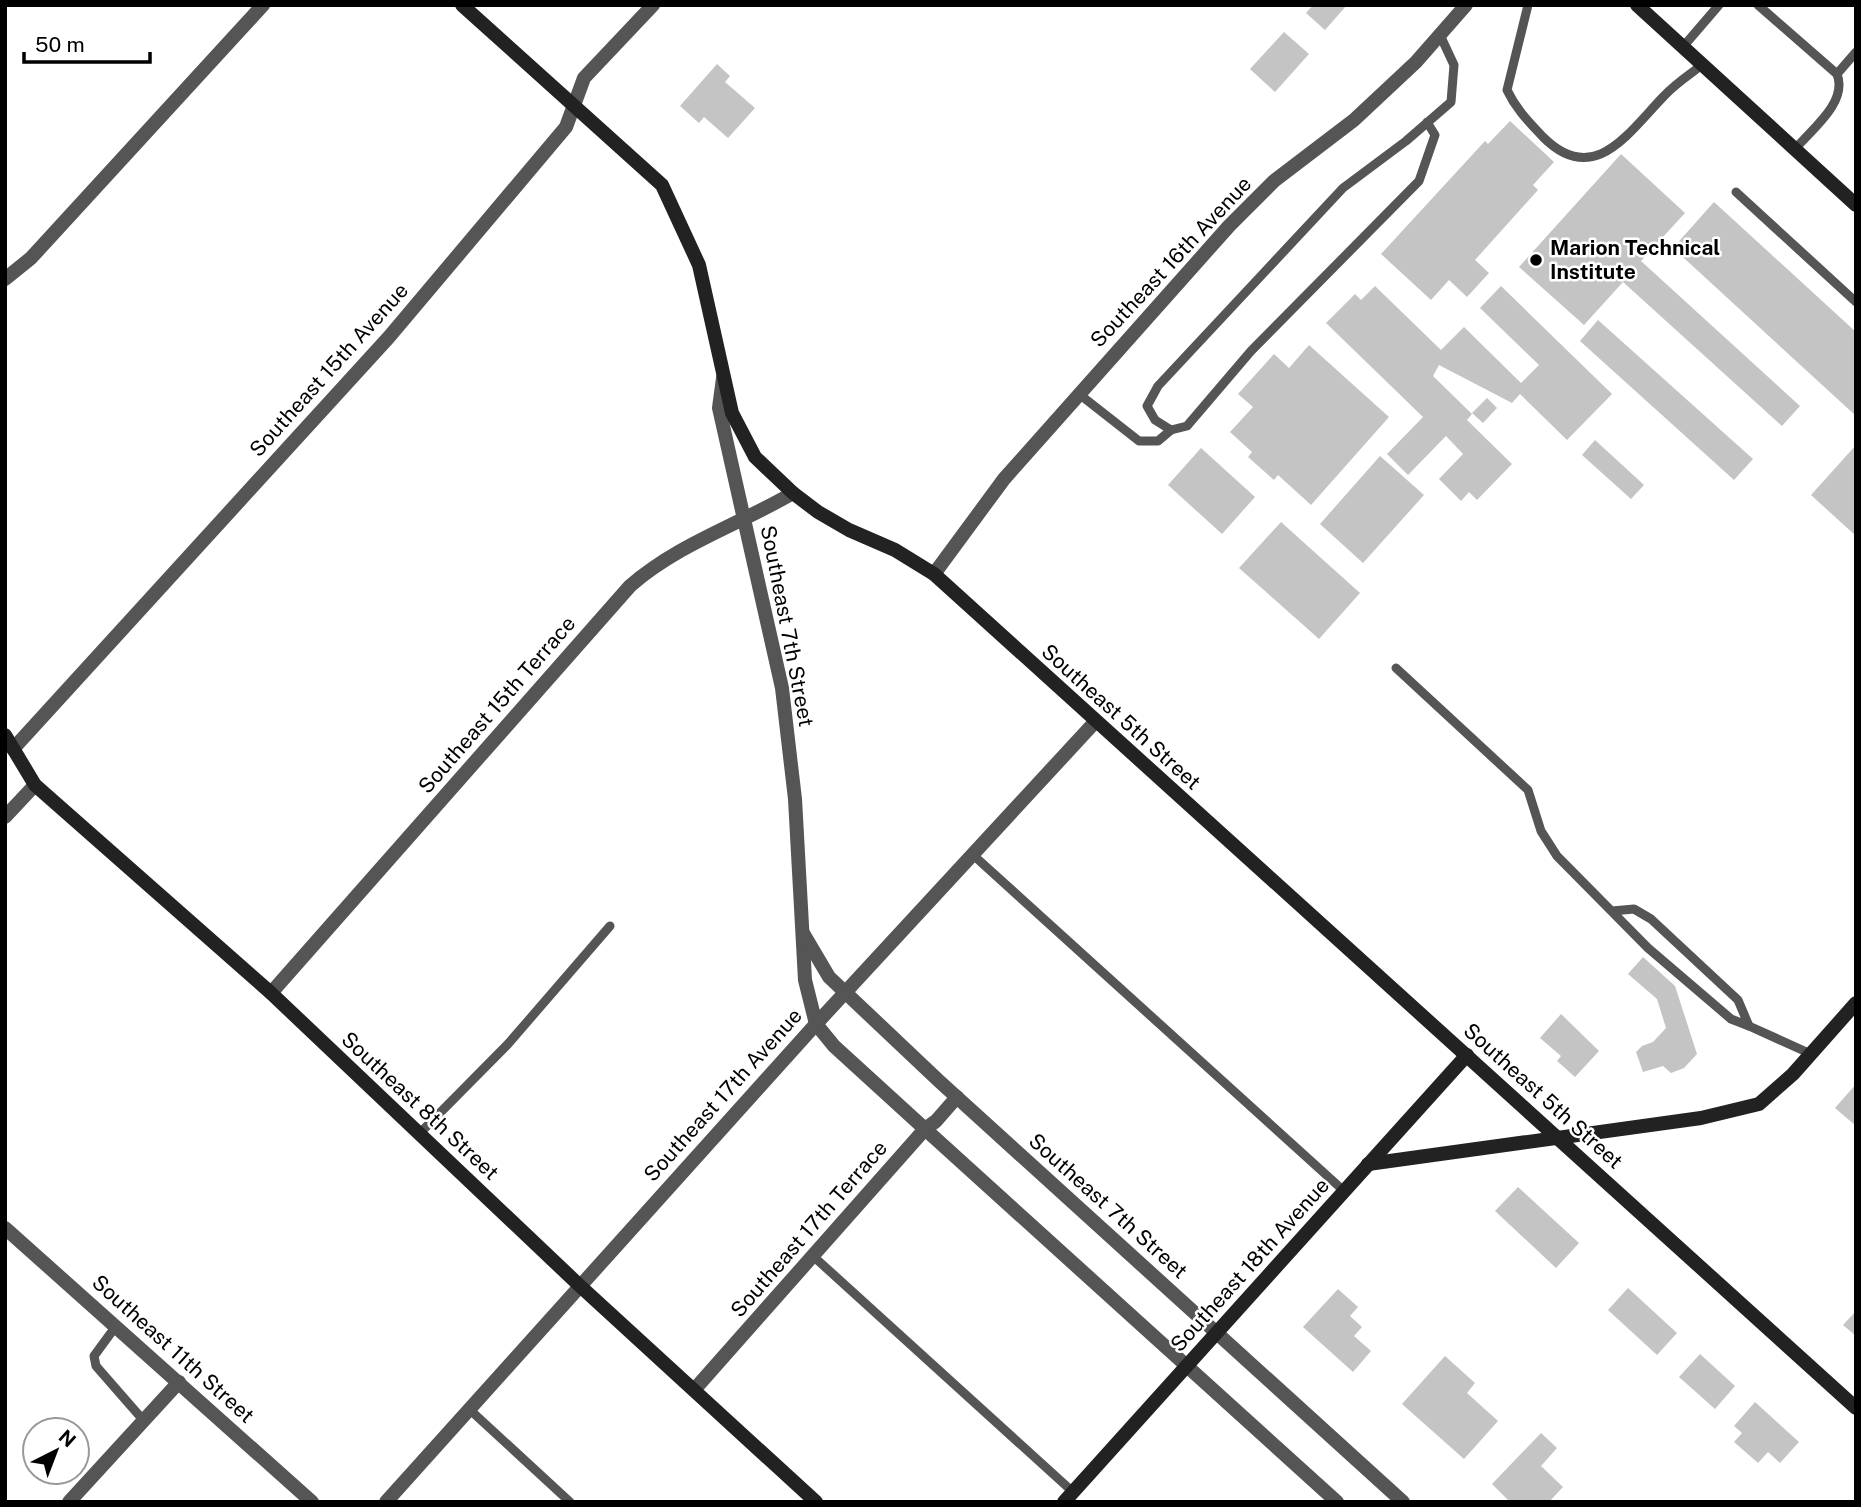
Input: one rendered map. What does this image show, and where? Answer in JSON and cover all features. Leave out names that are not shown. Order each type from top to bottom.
[{"type":"street","points":[[5,279],[31,258],[263,5]]},
{"type":"street","name":"Southeast 5th Street","points":[[462,5],[662,186],[699,265],[732,413],[755,457],[793,493],[849,530],[895,550],[934,574],[1856,1408]]},
{"type":"street","name":"Southeast 15th Avenue","points":[[13,749],[389,337],[566,127],[575,110],[584,78],[653,5]]},
{"type":"street","name":"Southeast 16th Avenue","points":[[934,574],[1004,479],[1247,208],[1274,181],[1354,120],[1440,35],[1466,5]]},
{"type":"street","points":[[1637,5],[1856,205]]},
{"type":"street","name":"Southeast 7th Street","points":[[723,376],[719,408],[782,688],[795,799],[800,929],[805,980],[816,1024],[834,1046],[1338,1502]]},
{"type":"street","name":"Southeast 15th Terrace","points":[[271,993],[630,586],[681,548],[746,520],[793,493]]},
{"type":"street","name":"Southeast 17th Avenue","points":[[386,1502],[845,992],[1095,722]]},
{"type":"street","name":"Southeast 8th Street","points":[[5,735],[35,785],[271,993],[579,1285],[816,1502]]},
{"type":"street","points":[[5,817],[35,785]]},
{"type":"street","name":"Southeast 7th Street","points":[[800,929],[820,965],[845,992],[1403,1502]]},
{"type":"street","points":[[1368,1164],[1700,1118],[1759,1104],[1811,1054],[1856,1003]]},
{"type":"street","name":"Southeast 18th Avenue","points":[[1068,1497],[1467,1055]]},
{"type":"street","name":"Southeast 17th Terrace","points":[[694,1390],[925,1129],[936,1121],[957,1097]]},
{"type":"street","name":"Southeast 11th Street","points":[[5,1227],[312,1502]]},
{"type":"street","points":[[69,1502],[179,1382]]},
{"type":"lane","points":[[1528,5],[1507,90],[1516,110],[1558,151],[1574,157],[1598,156],[1619,145],[1666,93],[1702,65]]},
{"type":"lane","points":[[1682,48],[1719,5]]},
{"type":"lane","points":[[1758,5],[1837,74],[1840,83],[1838,98],[1795,149]]},
{"type":"lane","points":[[1171,430],[1155,420],[1147,406],[1158,386],[1343,188],[1451,102],[1454,65],[1440,35]]},
{"type":"lane","points":[[1837,74],[1856,52]]},
{"type":"lane","points":[[1079,394],[1139,441],[1158,441],[1171,430],[1187,426],[1251,351],[1419,181],[1435,135],[1427,122]]},
{"type":"lane","points":[[1736,192],[1856,302]]},
{"type":"lane","points":[[1396,668],[1528,790],[1541,831],[1557,856],[1648,948],[1731,1019],[1811,1054]]},
{"type":"lane","points":[[972,854],[1344,1191]]},
{"type":"lane","points":[[1612,911],[1634,909],[1651,919],[1738,1000],[1749,1026]]},
{"type":"lane","points":[[419,1134],[508,1044],[610,926]]},
{"type":"lane","points":[[813,1256],[1068,1497]]},
{"type":"lane","points":[[116,1326],[94,1356],[96,1366],[144,1420]]},
{"type":"lane","points":[[469,1409],[570,1502]]},
{"type":"building","points":[[1313,5],[1347,5],[1325,30],[1306,13]]},
{"type":"building","points":[[1284,32],[1309,54],[1275,92],[1250,69]]},
{"type":"building","points":[[717,64],[730,76],[725,82],[755,108],[728,138],[704,117],[699,123],[680,106]]},
{"type":"building","points":[[1510,121],[1554,162],[1533,185],[1538,190],[1475,260],[1489,273],[1467,297],[1449,280],[1431,300],[1381,254],[1485,141],[1488,144]]},
{"type":"building","points":[[1621,154],[1685,213],[1641,261],[1800,406],[1782,426],[1623,282],[1584,325],[1519,267]]},
{"type":"building","points":[[1714,202],[1856,332],[1856,416],[1673,248]]},
{"type":"building","points":[[1375,286],[1441,350],[1464,327],[1521,383],[1539,365],[1480,308],[1501,286],[1612,394],[1567,440],[1520,394],[1512,403],[1439,365],[1433,376],[1472,414],[1467,420],[1512,464],[1477,500],[1469,492],[1461,501],[1439,479],[1463,454],[1446,436],[1408,475],[1387,454],[1423,417],[1326,323],[1355,294],[1361,300]]},
{"type":"building","points":[[1598,320],[1753,459],[1734,480],[1580,341]]},
{"type":"building","points":[[1309,345],[1389,417],[1311,505],[1278,475],[1274,480],[1248,457],[1252,452],[1230,432],[1253,407],[1238,394],[1274,354],[1289,368]]},
{"type":"building","points":[[1487,398],[1497,408],[1483,423],[1472,413]]},
{"type":"building","points":[[1595,440],[1644,485],[1631,499],[1582,455]]},
{"type":"building","points":[[1856,445],[1856,536],[1811,495]]},
{"type":"building","points":[[1201,448],[1255,497],[1222,534],[1168,485]]},
{"type":"building","points":[[1380,456],[1424,495],[1363,563],[1320,524]]},
{"type":"building","points":[[1281,522],[1360,593],[1319,639],[1239,568]]},
{"type":"building","points":[[1643,957],[1675,986],[1697,1054],[1684,1068],[1671,1073],[1663,1066],[1643,1072],[1636,1052],[1642,1046],[1653,1042],[1666,1028],[1657,999],[1628,974]]},
{"type":"building","points":[[1561,1014],[1599,1051],[1575,1077],[1557,1061],[1561,1056],[1540,1038]]},
{"type":"building","points":[[1856,1084],[1856,1126],[1835,1108]]},
{"type":"building","points":[[1518,1187],[1579,1243],[1556,1268],[1495,1211]]},
{"type":"building","points":[[1628,1288],[1677,1333],[1657,1355],[1608,1310]]},
{"type":"building","points":[[1338,1289],[1358,1307],[1350,1316],[1362,1327],[1354,1336],[1371,1351],[1353,1372],[1303,1327]]},
{"type":"building","points":[[1856,1311],[1856,1336],[1843,1325]]},
{"type":"building","points":[[1700,1354],[1735,1386],[1715,1409],[1679,1377]]},
{"type":"building","points":[[1445,1356],[1475,1383],[1467,1393],[1498,1421],[1464,1459],[1402,1404]]},
{"type":"building","points":[[1755,1402],[1799,1442],[1780,1463],[1768,1452],[1758,1463],[1734,1442],[1742,1433],[1734,1426]]},
{"type":"building","points":[[1541,1433],[1557,1448],[1541,1466],[1563,1487],[1549,1502],[1510,1502],[1492,1484]]},
{"type":"place","name":"Marion Technical Institute","points":[[1536,260]]}]
